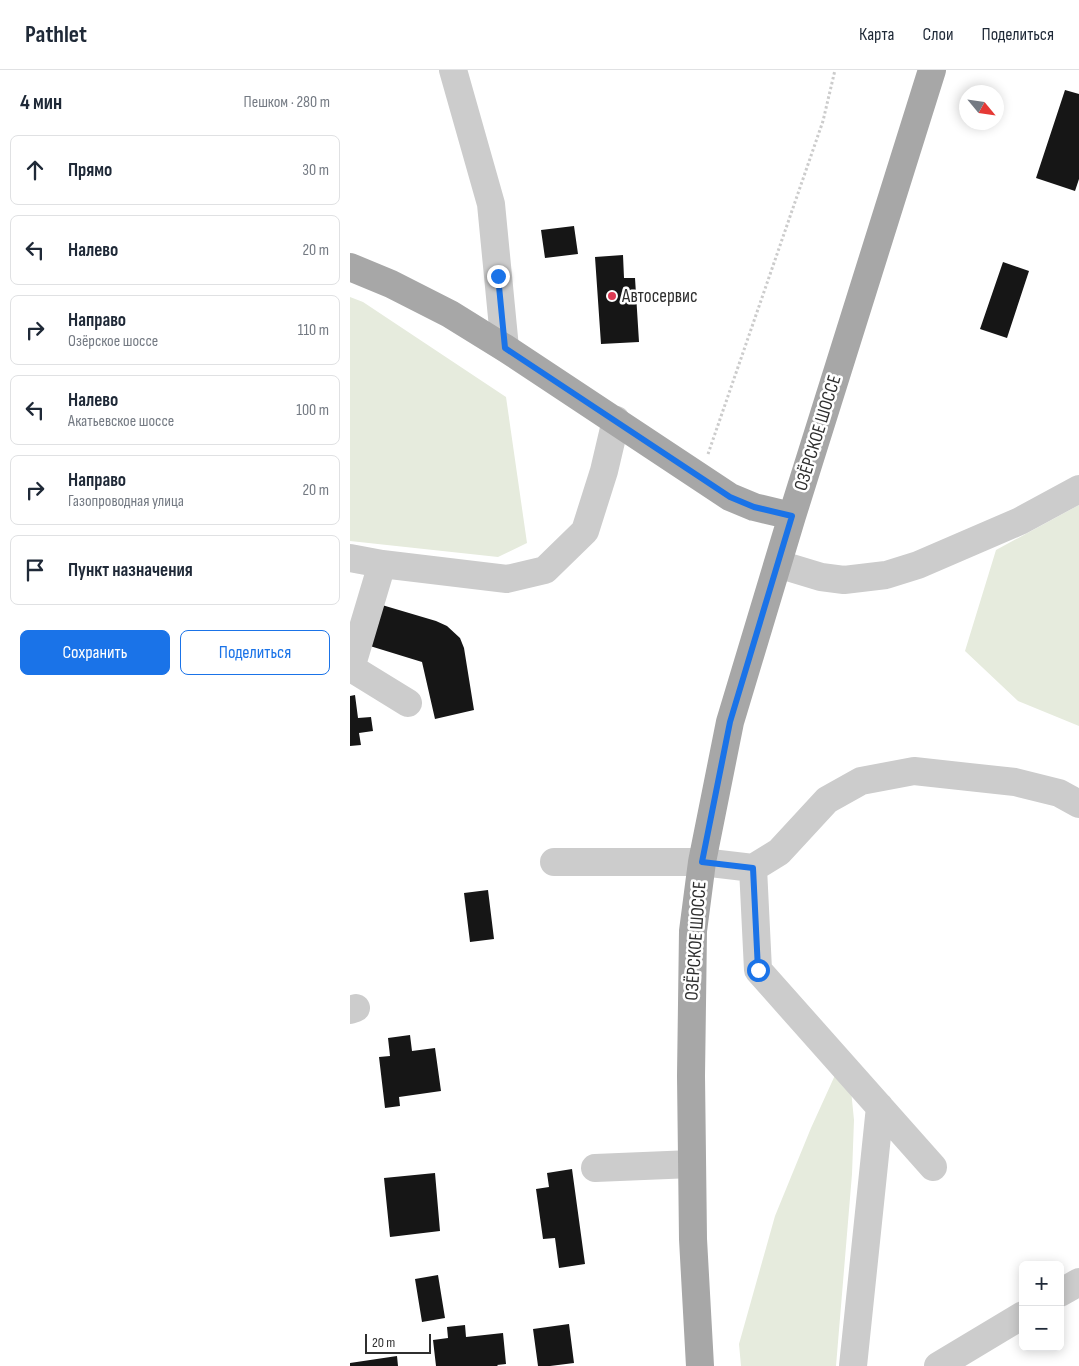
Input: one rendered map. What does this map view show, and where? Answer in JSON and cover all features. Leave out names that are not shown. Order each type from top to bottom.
[{"type":"main road","name":"ОЗЁРСКОЕ ШОССЕ","points":[[700,1366],[693,1239],[691,1076],[693,931],[702,862],[730,722],[792,516],[932,70]]},
{"type":"main road","points":[[350,267],[391,284],[442,310],[505,348],[730,497],[754,507],[792,516]]},
{"type":"street","points":[[453,70],[491,204],[505,348]]},
{"type":"street","points":[[350,558],[382,564],[507,579],[545,570],[584,530],[604,471],[616,420]]},
{"type":"street","points":[[778,564],[821,577],[844,580],[886,575],[918,566],[1020,521],[1079,489]]},
{"type":"street","points":[[382,564],[351,668],[408,703]]},
{"type":"street","points":[[554,862],[702,862],[753,868],[779,852],[827,800],[861,781],[914,771],[1015,782],[1059,793],[1079,804]]},
{"type":"street","points":[[753,868],[758,970],[933,1167]]},
{"type":"street","points":[[853,1366],[880,1108]]},
{"type":"street","points":[[595,1168],[692,1164]]},
{"type":"street","points":[[1064,1291],[1079,1282]]},
{"type":"street","points":[[938,1366],[1019,1318]]},
{"type":"path","points":[[700,477],[823,121],[834,70]]},
{"type":"shaded area","points":[[350,297],[363,302],[506,397],[527,543],[498,557],[350,541]]},
{"type":"shaded area","points":[[1079,505],[1079,726],[1018,701],[965,651],[996,550]]},
{"type":"shaded area","points":[[836,1073],[850,1080],[854,1120],[852,1174],[836,1366],[741,1366],[739,1344],[775,1216]]},
{"type":"building","points":[[1065,90],[1079,94],[1079,179],[1075,191],[1036,178]]},
{"type":"building","points":[[574,226],[578,254],[545,258],[541,230]]},
{"type":"building","points":[[623,255],[624,278],[635,278],[639,342],[601,344],[595,257]]},
{"type":"building","points":[[1003,262],[1029,271],[1007,338],[980,329]]},
{"type":"building","points":[[382,605],[436,621],[447,626],[460,638],[464,648],[474,710],[435,719],[422,662],[370,646]]},
{"type":"building","points":[[355,695],[358,718],[371,717],[373,731],[359,733],[361,745],[350,746],[350,696]]},
{"type":"building","points":[[488,890],[494,939],[470,942],[464,893]]},
{"type":"building","points":[[410,1035],[412,1051],[435,1048],[441,1091],[399,1097],[400,1106],[385,1108],[379,1057],[390,1056],[388,1038]]},
{"type":"building","points":[[572,1169],[585,1264],[559,1268],[555,1238],[543,1239],[536,1189],[549,1187],[547,1173]]},
{"type":"building","points":[[435,1173],[440,1231],[390,1237],[384,1178]]},
{"type":"building","points":[[438,1275],[445,1318],[422,1322],[415,1279]]},
{"type":"building","points":[[569,1324],[574,1363],[538,1366],[533,1329]]},
{"type":"building","points":[[465,1325],[466,1337],[503,1333],[506,1364],[498,1366],[436,1366],[433,1340],[448,1338],[447,1327]]},
{"type":"building","points":[[397,1356],[398,1366],[350,1366],[350,1363]]},
{"type":"place","name":"Автосервис","points":[[612,296]]},
{"type":"route","points":[[498,276],[505,348],[730,497],[754,507],[792,516],[730,722],[702,862],[753,868],[758,970]]}]
